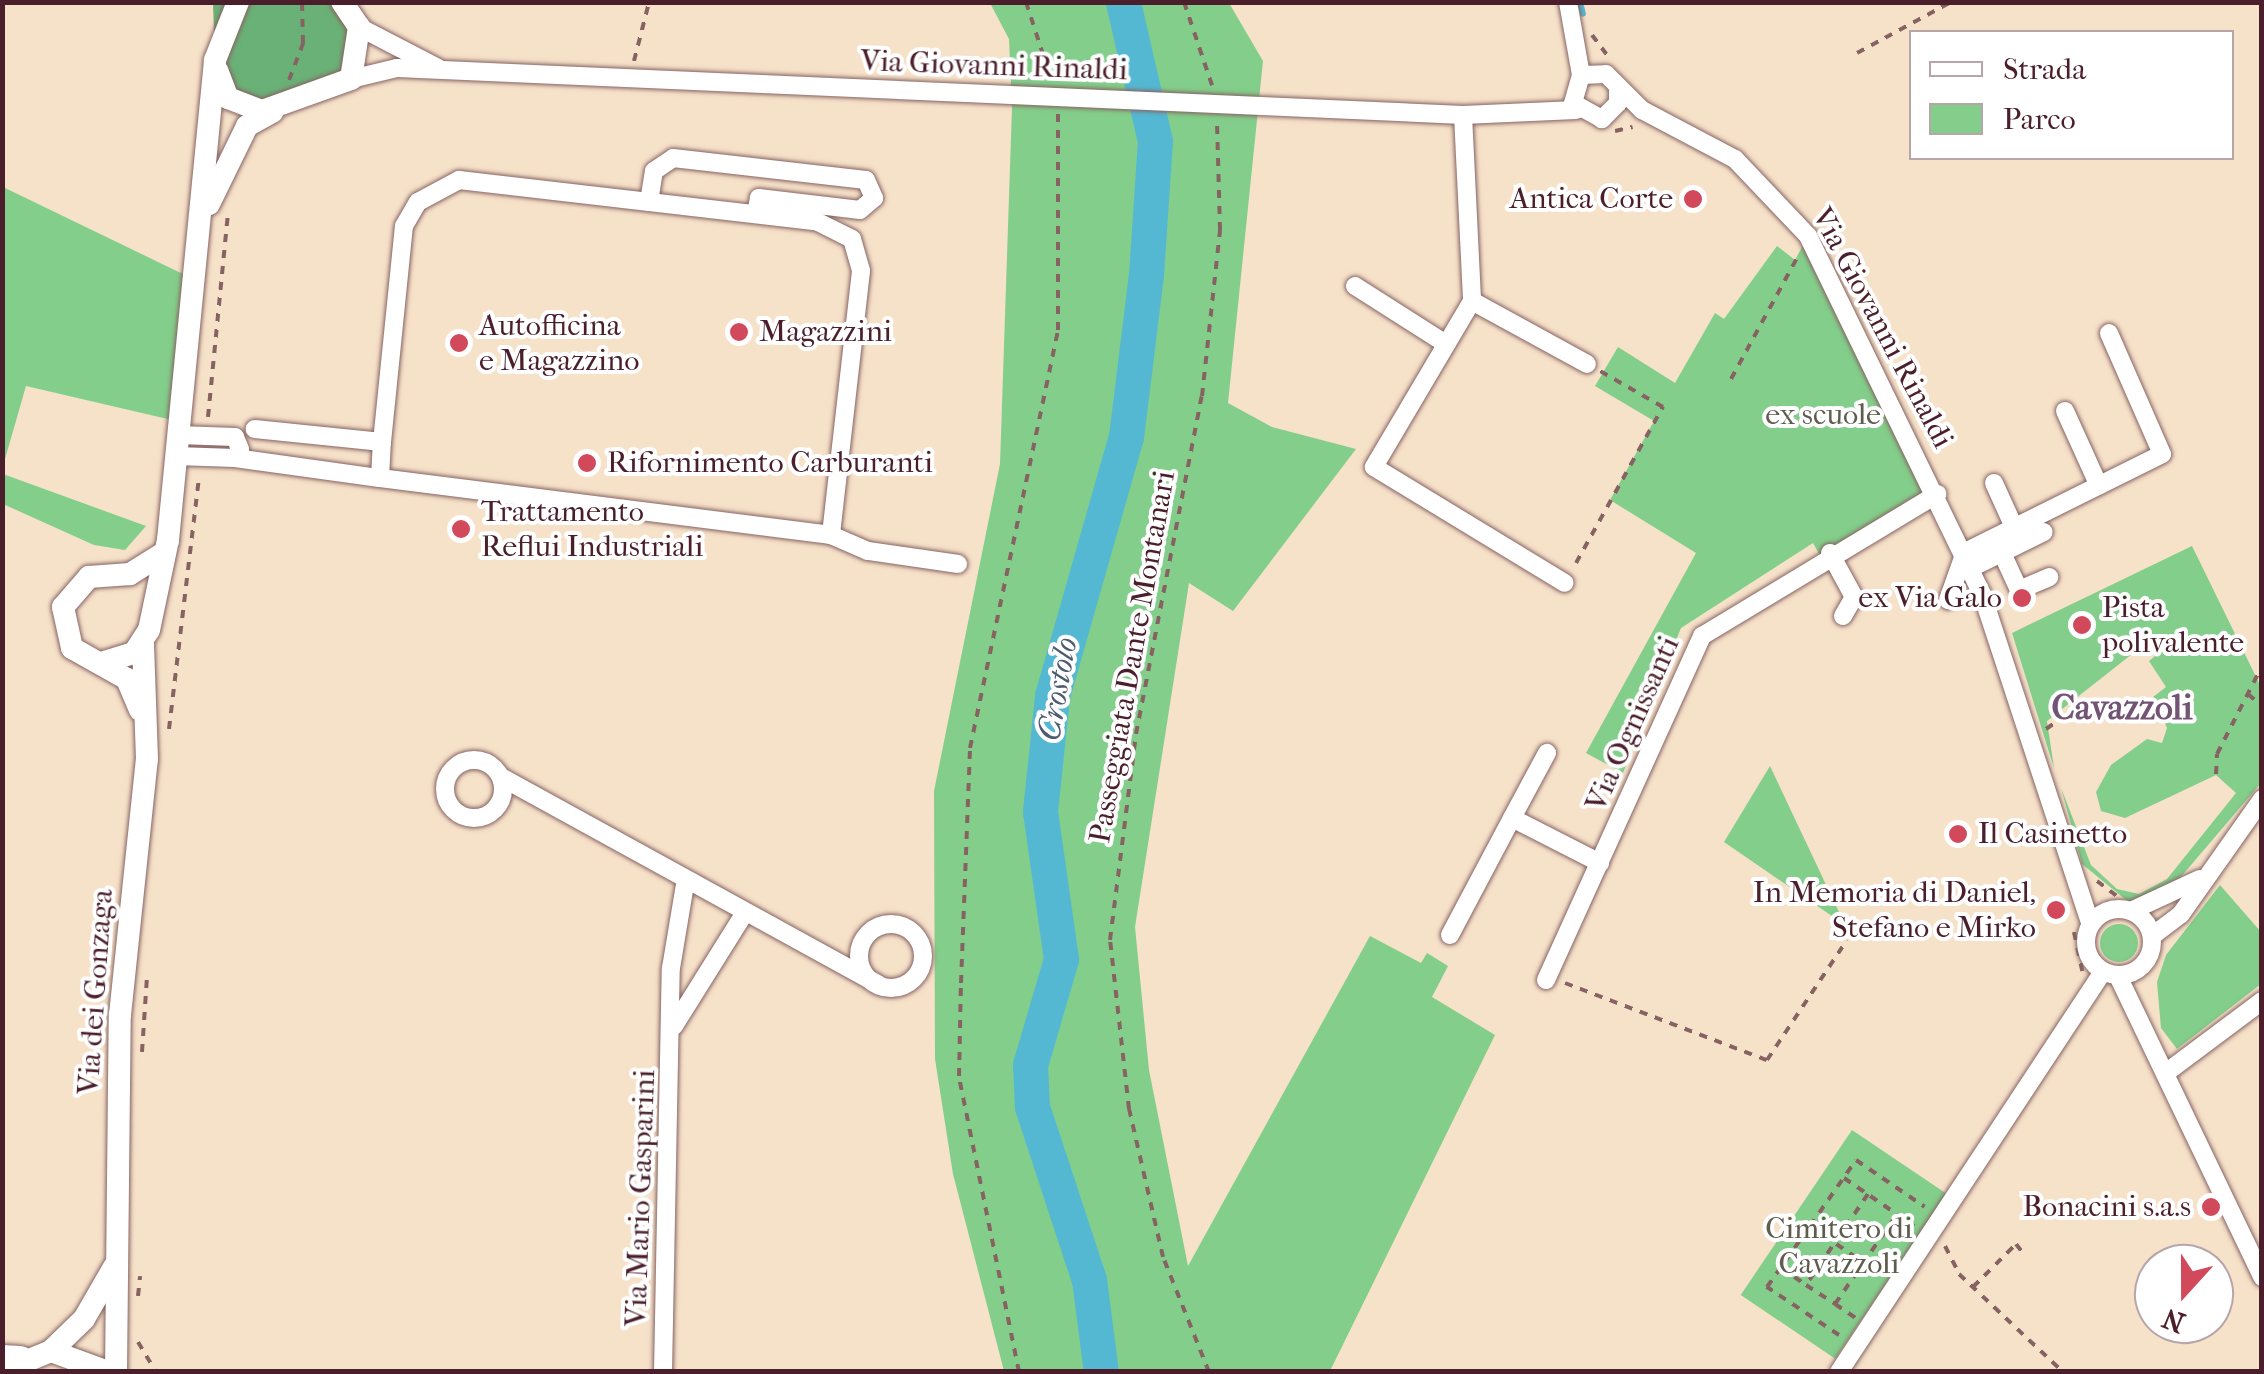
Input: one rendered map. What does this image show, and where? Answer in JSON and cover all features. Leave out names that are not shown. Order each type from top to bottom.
[{"type":"main road","name":"Via dei Gonzaga","points":[[116,1372],[114,1266],[120,1015],[144,723],[143,644],[163,553],[177,445],[215,60],[238,2]]},
{"type":"main road","points":[[342,2],[359,28],[351,79]]},
{"type":"main road","points":[[215,60],[228,98],[272,112]]},
{"type":"main road","name":"Via dei Gonzaga","points":[[198,230],[248,126],[351,79]]},
{"type":"main road","name":"Via dei Gonzaga","points":[[144,723],[126,679],[72,648],[62,617],[79,582],[130,574],[163,553]]},
{"type":"main road","points":[[112,574],[138,584],[151,615]]},
{"type":"main road","points":[[101,662],[143,644]]},
{"type":"main road","name":"Via dei Gonzaga","points":[[9,1363],[51,1351],[84,1319],[114,1266]]},
{"type":"main road","points":[[51,1351],[108,1372]]},
{"type":"street","points":[[1568,2],[1584,52],[1667,124]]},
{"type":"street","name":"Via Giovanni Rinaldi","points":[[359,28],[448,73]]},
{"type":"street","points":[[1584,52],[1576,110],[1667,124]]},
{"type":"street","name":"Via Giovanni Rinaldi","points":[[351,79],[398,68],[1215,101],[1463,115],[1537,107],[1576,110]]},
{"type":"street","points":[[1537,107],[1579,78],[1612,80]]},
{"type":"street","points":[[1609,115],[1612,80]]},
{"type":"street","points":[[1463,115],[1472,301],[1374,467],[1566,582]]},
{"type":"street","name":"Via Giovanni Rinaldi","points":[[1667,124],[1734,159],[1808,236],[1968,560],[2091,925],[2087,952],[2111,974],[2137,1014],[2262,1277]]},
{"type":"street","points":[[649,202],[654,171],[673,158],[866,180],[874,198],[860,210],[759,198],[756,214]]},
{"type":"street","points":[[380,478],[404,226],[418,202],[458,180],[816,221],[852,239],[861,270],[831,535]]},
{"type":"street","points":[[1355,286],[1446,344]]},
{"type":"street","points":[[1472,301],[1587,364]]},
{"type":"street","points":[[1948,600],[1968,560],[2014,528],[2162,454],[2109,333]]},
{"type":"street","points":[[2064,411],[2099,486]]},
{"type":"street","points":[[256,429],[382,442]]},
{"type":"street","points":[[177,445],[206,436],[235,437],[235,458]]},
{"type":"street","points":[[177,445],[204,458],[235,458],[831,535],[868,551],[958,564]]},
{"type":"street","points":[[1994,483],[2014,528]]},
{"type":"street","name":"Via Ognissanti","points":[[1553,981],[1600,864],[1702,636],[1830,553],[1937,494]]},
{"type":"street","points":[[1968,560],[2002,552],[2044,532]]},
{"type":"street","points":[[2002,552],[2019,590],[2048,577]]},
{"type":"street","points":[[1830,553],[1854,597],[1843,616]]},
{"type":"street","points":[[1450,935],[1547,753]]},
{"type":"street","points":[[533,797],[502,799],[470,818],[445,790],[468,760],[501,777],[742,917],[826,962],[879,985],[910,982],[920,943],[895,924],[826,962]]},
{"type":"street","points":[[501,777],[502,799]]},
{"type":"street","points":[[2137,1014],[2141,968],[2152,936],[2208,872],[2262,800]]},
{"type":"street","name":"Via Ognissanti","points":[[1512,818],[1600,864]]},
{"type":"street","name":"Via Giovanni Rinaldi","points":[[2071,871],[2109,910]]},
{"type":"street","points":[[2091,925],[2109,910],[2131,911],[2168,901],[2208,872]]},
{"type":"street","name":"Via Mario Gasparini","points":[[663,1372],[674,1026],[673,926],[685,884]]},
{"type":"street","points":[[2131,911],[2152,936]]},
{"type":"street","name":"Via Mario Gasparini","points":[[674,1026],[742,917]]},
{"type":"street","points":[[861,945],[860,964],[879,985]]},
{"type":"street","points":[[1839,1372],[1890,1281],[2111,974],[2141,968]]},
{"type":"street","points":[[2167,1072],[2262,1000]]},
{"type":"path","points":[[272,112],[303,43],[302,2]]},
{"type":"path","points":[[629,80],[649,2]]},
{"type":"path","points":[[1019,1372],[959,1076],[970,748],[1058,330],[1056,96],[1026,2]]},
{"type":"path","name":"Passeggiata Dante Montanari","points":[[1184,2],[1215,101],[1220,230],[1202,396],[1136,734],[1110,940],[1128,1108],[1162,1257],[1209,1372]]},
{"type":"path","points":[[1858,52],[1950,2]]},
{"type":"path","points":[[206,436],[230,204]]},
{"type":"path","points":[[1732,380],[1808,236]]},
{"type":"path","points":[[1576,563],[1662,407],[1587,364]]},
{"type":"path","points":[[168,739],[204,458]]},
{"type":"path","points":[[2216,774],[2217,754],[2262,666]]},
{"type":"path","points":[[2248,694],[2262,706]]},
{"type":"path","points":[[2042,731],[2056,722]]},
{"type":"path","points":[[1553,981],[1767,1060],[1847,940]]},
{"type":"path","points":[[142,1060],[148,964]]},
{"type":"path","points":[[1866,1304],[1842,1338],[1768,1287],[1856,1160],[1930,1211],[1906,1245]]},
{"type":"path","points":[[1844,1178],[1918,1229]]},
{"type":"path","points":[[1806,1284],[1868,1194]]},
{"type":"path","points":[[1946,1208],[1946,1250],[1973,1287],[2062,1372]]},
{"type":"path","points":[[1835,1304],[1897,1214]]},
{"type":"path","points":[[1810,1226],[1890,1281]]},
{"type":"path","points":[[1973,1287],[2016,1244],[2023,1252]]},
{"type":"path","points":[[1875,1291],[1890,1281],[1896,1261]]},
{"type":"path","points":[[130,1313],[141,1289],[138,1262]]},
{"type":"path","points":[[1780,1268],[1856,1318]]},
{"type":"path","points":[[130,1324],[156,1372]]},
{"type":"green space","points":[[213,3],[342,3],[356,66],[287,109],[236,104],[215,60]]},
{"type":"green space","points":[[990,3],[1229,3],[1263,61],[1228,403],[1272,427],[1356,449],[1233,611],[1189,583],[1135,927],[1149,1070],[1188,1266],[1370,936],[1421,963],[1427,953],[1448,966],[1432,997],[1495,1035],[1330,1371],[1004,1371],[953,1174],[935,1059],[934,791],[1000,464],[1012,108],[1009,39]]},
{"type":"green space","points":[[3,187],[187,276],[172,420],[26,386],[3,466]]},
{"type":"green space","name":"ex scuole","points":[[1808,236],[1937,494],[1821,557],[1813,543],[1681,628],[1623,773],[1586,753],[1696,553],[1610,500],[1654,421],[1595,386],[1618,347],[1675,383],[1715,313],[1724,319],[1777,246],[1795,260]]},
{"type":"green space","points":[[3,474],[146,526],[125,550],[94,545],[3,504]]},
{"type":"green space","points":[[2192,546],[2261,687],[2261,783],[2168,892],[2131,904],[2082,864],[2061,788],[2091,865],[2117,889],[2139,894],[2167,879],[2236,793],[2216,775],[2125,818],[2101,811],[2096,792],[2111,765],[2147,739],[2162,743],[2167,728],[2153,697],[2166,687],[2149,661],[2155,656],[2146,643],[2047,721],[2054,768],[2012,633]]},
{"type":"green space","points":[[1770,766],[1845,925],[1724,842]]},
{"type":"green space","points":[[2220,885],[2261,932],[2261,984],[2177,1049],[2161,1028],[2157,982],[2166,955]]},
{"type":"green space","points":[[2119,924],[2132,930],[2138,943],[2132,956],[2119,962],[2106,956],[2100,943],[2106,930]]},
{"type":"green space","name":"Cimitero di Cavazzoli","points":[[1852,1130],[1947,1194],[1835,1359],[1741,1295]]},
{"type":"waterway","name":"Crostolo","points":[[1101,1372],[1089,1280],[1032,1107],[1030,1065],[1061,959],[1040,811],[1052,696],[1126,437],[1146,275],[1155,141],[1123,2]]},
{"type":"waterway","points":[[1580,2],[1583,14]]},
{"type":"place","name":"Antica Corte","points":[[1693,199]]},
{"type":"place","name":"Magazzini","points":[[739,332]]},
{"type":"place","name":"Autofficina e Magazzino","points":[[459,343]]},
{"type":"place","name":"Rifornimento Carburanti","points":[[587,463]]},
{"type":"place","name":"Trattamento Reflui Industriali","points":[[461,529]]},
{"type":"place","name":"ex Via Galo","points":[[2022,598]]},
{"type":"place","name":"Pista polivalente","points":[[2082,625]]},
{"type":"place","name":"Il Casinetto","points":[[1958,834]]},
{"type":"place","name":"In Memoria di Daniel, Stefano e Mirko","points":[[2056,910]]},
{"type":"place","name":"Bonacini s.a.s","points":[[2211,1207]]},
{"type":"district","name":"Cavazzoli","points":[[2122,708]]}]
